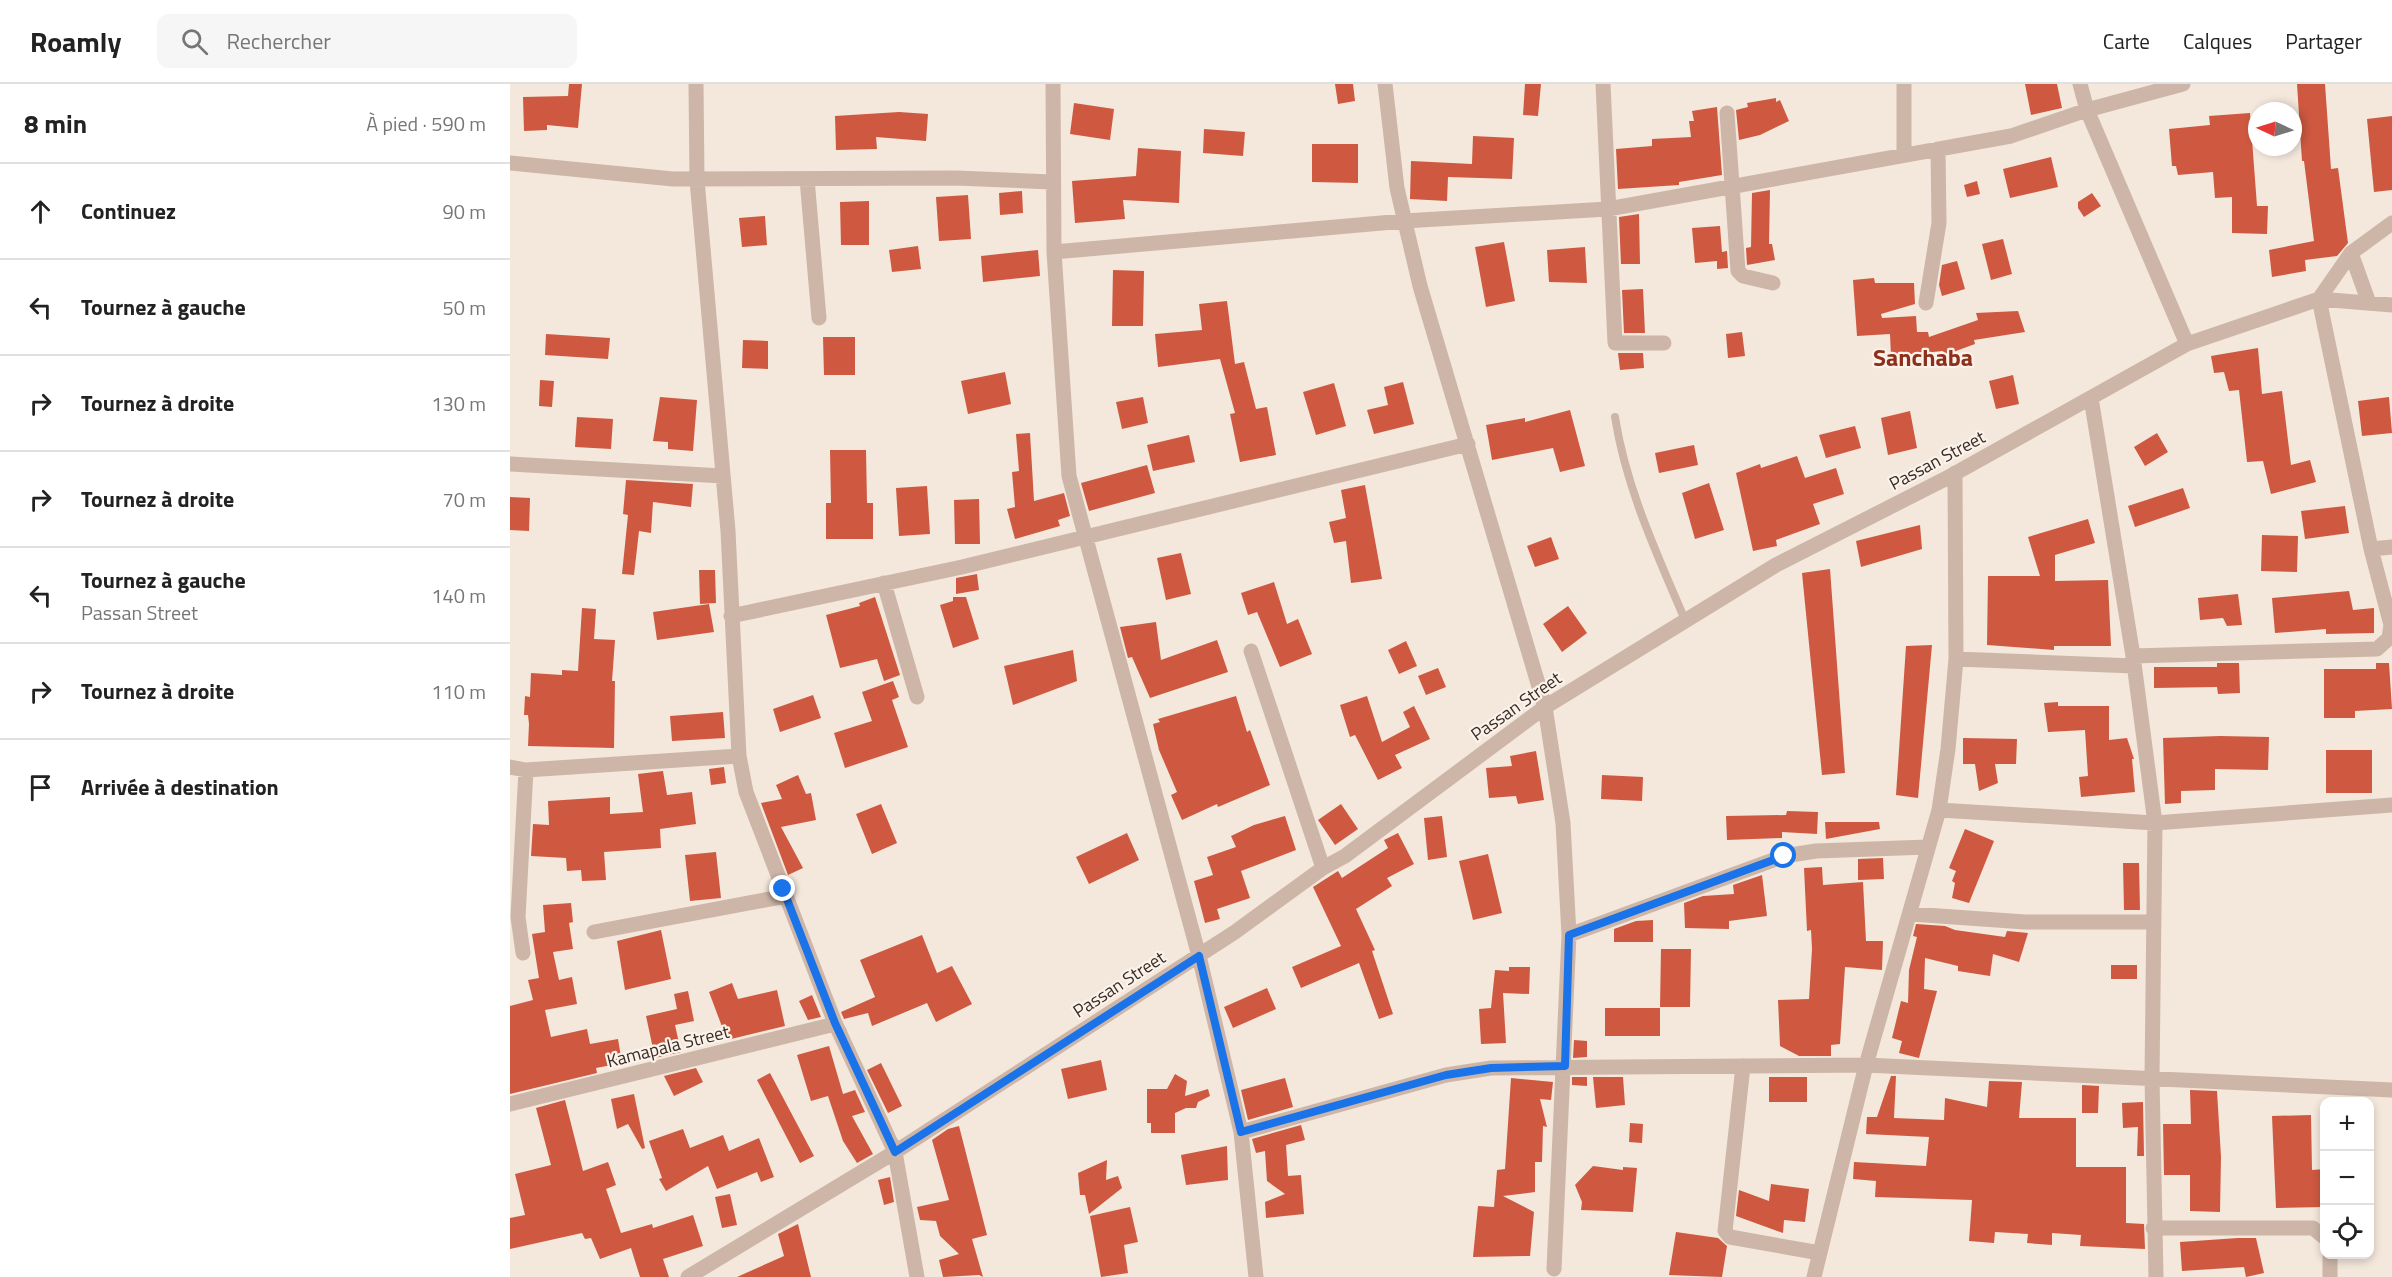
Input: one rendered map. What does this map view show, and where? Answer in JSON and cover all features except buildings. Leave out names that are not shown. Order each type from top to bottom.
[{"type":"street","points":[[696,84],[697,180],[728,531],[738,756],[746,792],[835,1023],[895,1152],[917,1277]]},
{"type":"street","points":[[1053,84],[1054,252],[1069,476],[1199,956],[1241,1132],[1256,1277]]},
{"type":"street","points":[[1385,84],[1397,188],[1404,222],[1420,286],[1545,707],[1563,823],[1569,935],[1565,1066],[1554,1269]]},
{"type":"street","points":[[1603,84],[1615,344],[1664,343]]},
{"type":"street","points":[[1904,84],[1904,155]]},
{"type":"street","points":[[2080,84],[2087,110],[2187,344]]},
{"type":"street","points":[[1054,252],[1404,222],[1608,209],[2011,136],[2087,110],[2183,84]]},
{"type":"street","points":[[1727,113],[1734,186],[1738,271],[1743,276],[1773,283]]},
{"type":"street","points":[[1926,303],[1939,223],[1938,149]]},
{"type":"street","points":[[510,163],[697,180],[956,178],[1052,182]]},
{"type":"street","points":[[807,179],[819,318]]},
{"type":"street","points":[[1956,660],[2134,661],[2377,649],[2389,638],[2391,625],[2371,549],[2319,299],[2350,252],[2392,223]]},
{"type":"street","points":[[2350,252],[2369,303]]},
{"type":"street","points":[[2319,299],[2392,305]]},
{"type":"street","name":"Passan Street","points":[[688,1277],[895,1152],[1199,956],[1323,868],[1345,856],[1545,707],[1776,565],[1955,473],[2187,344],[2319,299]]},
{"type":"street","points":[[2091,398],[2134,661],[2155,823],[2152,1078],[2153,1228],[2156,1277]]},
{"type":"street","points":[[731,616],[884,583],[1468,444]]},
{"type":"street","points":[[510,464],[723,476]]},
{"type":"street","points":[[1814,1277],[1866,1065],[1939,810],[1948,748],[1956,660],[1955,473]]},
{"type":"street","points":[[2371,549],[2392,547]]},
{"type":"street","points":[[884,583],[917,697]]},
{"type":"street","points":[[1251,651],[1323,868]]},
{"type":"street","points":[[510,767],[526,770],[738,756]]},
{"type":"street","points":[[523,953],[518,917],[526,770]]},
{"type":"street","points":[[1939,810],[2155,823],[2392,805]]},
{"type":"street","points":[[1569,935],[1784,856],[1816,851],[1928,847]]},
{"type":"street","points":[[594,932],[786,896]]},
{"type":"street","points":[[1911,914],[2025,922],[2154,922]]},
{"type":"street","name":"Kamapala Street","points":[[510,1104],[835,1024],[885,1131]]},
{"type":"street","points":[[1241,1132],[1446,1075],[1491,1068],[1866,1065],[2392,1090]]},
{"type":"street","points":[[1743,1066],[1725,1231],[1730,1237],[1820,1253]]},
{"type":"street","points":[[2153,1228],[2313,1228],[2320,1233]]},
{"type":"street","points":[[2330,1259],[2330,1277]]},
{"type":"lane","points":[[1615,417],[1626,469],[1653,545],[1685,620]]},
{"type":"district","name":"Sanchaba","points":[[1923,357]]},
{"type":"route","points":[[783,889],[835,1023],[895,1152],[1199,956],[1241,1132],[1446,1075],[1491,1068],[1565,1066],[1569,935],[1784,856]]}]
